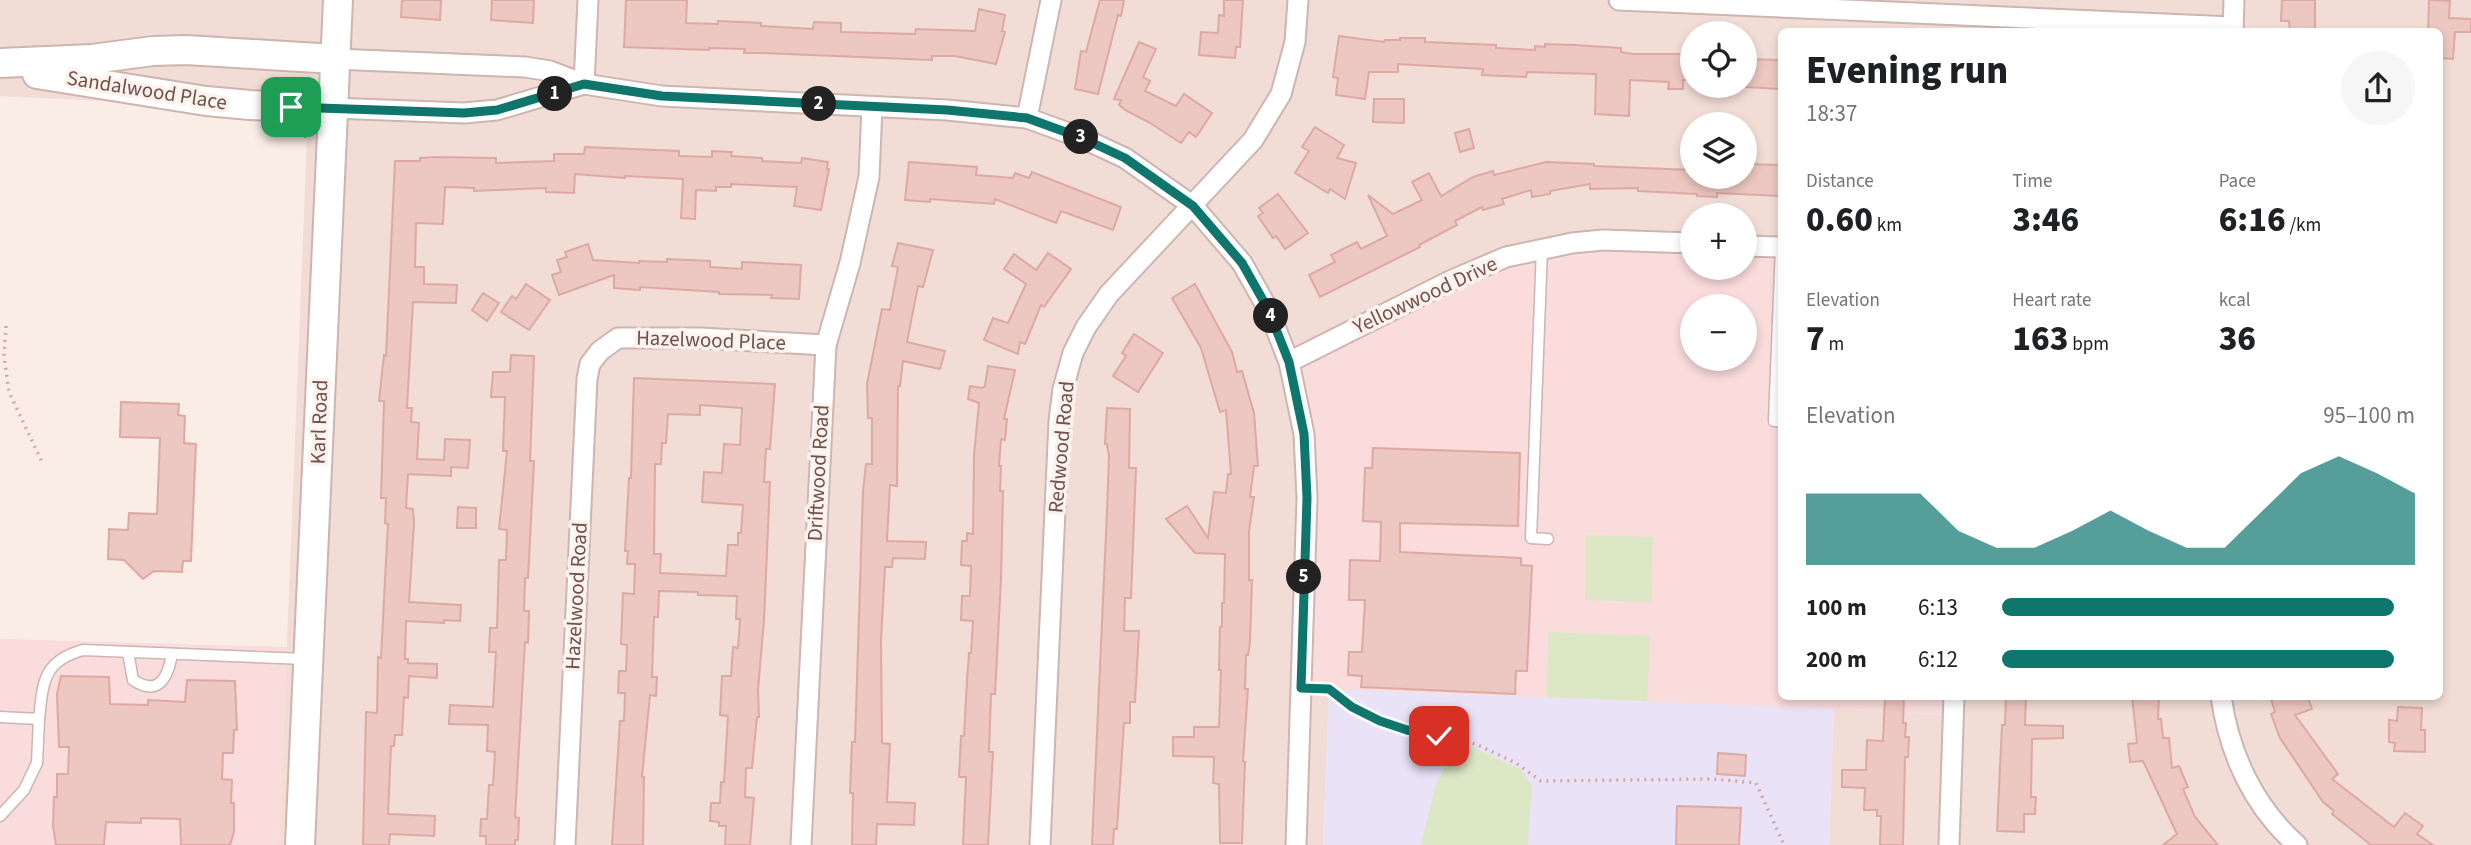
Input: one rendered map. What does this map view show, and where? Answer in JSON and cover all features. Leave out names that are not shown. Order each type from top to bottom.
[{"type":"main road","name":"Karl Road","points":[[300,845],[338,0]]},
{"type":"main road","name":"Sandalwood Place","points":[[0,64],[186,50],[335,59]]},
{"type":"main road","name":"Sandalwood Place","points":[[0,69],[206,101],[332,108]]},
{"type":"street","points":[[584,84],[588,0]]},
{"type":"street","points":[[1027,118],[1051,0]]},
{"type":"street","name":"Redwood Road","points":[[1040,845],[1063,389],[1073,353],[1086,327],[1109,294],[1253,139],[1281,94],[1295,42],[1298,0]]},
{"type":"street","points":[[1619,0],[2212,28]]},
{"type":"street","points":[[2233,28],[2234,0]]},
{"type":"street","name":"Sandalwood Place","points":[[335,59],[526,67],[550,71],[584,84],[662,96],[947,110],[1027,118],[1082,138],[1125,158],[1193,206],[1242,263],[1268,309],[1289,362],[1304,434],[1307,498],[1296,845]]},
{"type":"street","name":"Sandalwood Place","points":[[332,108],[464,113],[497,110],[584,84]]},
{"type":"street","name":"Driftwood Road","points":[[801,845],[826,345],[850,263],[869,177],[872,107]]},
{"type":"street","name":"Yellowwood Drive","points":[[1289,362],[1450,281],[1506,257],[1542,248],[1603,240],[1680,243]]},
{"type":"street","points":[[1757,246],[1778,247]]},
{"type":"street","name":"Hazelwood Place","points":[[600,351],[618,338],[641,336],[826,345]]},
{"type":"street","name":"Hazelwood Road","points":[[565,845],[587,379],[590,364],[600,351]]},
{"type":"street","points":[[1949,845],[1954,700]]},
{"type":"street","points":[[2222,700],[2239,767],[2258,801],[2297,845]]},
{"type":"lane","points":[[1542,248],[1531,538],[1548,539]]},
{"type":"lane","points":[[1778,322],[1774,421],[1778,422]]},
{"type":"lane","points":[[0,816],[24,790],[37,763],[42,685],[48,671],[64,656],[83,650],[309,659]]},
{"type":"lane","points":[[128,652],[133,680],[141,685],[156,685],[164,681],[172,653]]},
{"type":"lane","points":[[0,717],[39,719]]},
{"type":"path","points":[[6,326],[4,356],[9,392],[43,464]]},
{"type":"path","points":[[1301,688],[1329,689],[1352,707],[1395,727],[1458,738],[1478,745],[1516,763],[1541,781],[1713,779],[1756,783],[1784,845]]},
{"type":"shaded area","points":[[0,0],[2471,0],[2471,845],[1829,845],[1834,709],[1951,716],[1952,700],[2443,700],[2443,28],[1778,28],[1778,247],[1757,246],[1757,203],[1680,203],[1680,249],[1302,425],[1301,685],[1329,689],[1323,845],[279,845],[308,111],[0,96]]},
{"type":"shaded area","points":[[1680,244],[1680,280],[1757,280],[1757,246],[1778,247],[1778,700],[1952,700],[1951,716],[1329,689],[1301,685],[1309,481],[1289,365],[1493,258]]},
{"type":"shaded area","points":[[0,639],[287,647],[279,845],[0,845]]},
{"type":"shaded area","points":[[1329,689],[1834,709],[1829,845],[1323,845]]},
{"type":"green space","points":[[1586,535],[1653,537],[1651,602],[1585,600]]},
{"type":"green space","points":[[1549,632],[1650,636],[1647,701],[1546,697]]},
{"type":"green space","points":[[1457,740],[1522,770],[1532,787],[1528,845],[1421,845],[1435,787]]},
{"type":"building","points":[[402,0],[441,0],[440,20],[401,17]]},
{"type":"building","points":[[492,0],[534,0],[533,23],[491,20]]},
{"type":"building","points":[[626,0],[687,0],[686,23],[742,22],[761,23],[761,26],[813,29],[814,22],[841,23],[841,32],[915,34],[916,29],[975,31],[979,9],[1005,15],[1002,31],[1005,32],[996,64],[955,56],[932,56],[932,60],[744,53],[745,49],[624,47]]},
{"type":"building","points":[[1100,0],[1124,0],[1098,94],[1075,89],[1081,51],[1086,52]]},
{"type":"building","points":[[1224,0],[1243,0],[1240,47],[1236,47],[1235,58],[1199,55],[1201,32],[1218,33],[1219,15],[1224,16]]},
{"type":"building","points":[[2282,0],[2315,0],[2315,28],[2290,28],[2289,21],[2281,21]]},
{"type":"building","points":[[2429,0],[2450,1],[2449,18],[2471,19],[2471,32],[2455,32],[2453,59],[2443,58],[2443,28],[2428,28]]},
{"type":"building","points":[[1339,36],[1384,42],[1400,38],[1425,38],[1425,42],[1496,45],[1496,48],[1535,50],[1535,46],[1545,47],[1545,44],[1621,48],[1621,52],[1632,54],[1680,54],[1680,89],[1668,89],[1669,82],[1630,80],[1629,116],[1595,114],[1596,74],[1527,72],[1526,77],[1482,75],[1483,69],[1398,64],[1398,72],[1369,72],[1365,99],[1336,95],[1338,78],[1333,77]]},
{"type":"building","points":[[1139,42],[1156,49],[1143,77],[1150,81],[1145,91],[1176,106],[1184,94],[1212,113],[1196,137],[1189,132],[1181,143],[1125,110],[1119,105],[1121,100],[1114,99]]},
{"type":"building","points":[[1757,59],[1778,60],[1778,89],[1757,88]]},
{"type":"building","points":[[1374,99],[1404,99],[1404,123],[1373,122]]},
{"type":"building","points":[[1315,127],[1344,145],[1337,158],[1356,163],[1345,199],[1330,189],[1328,193],[1295,173],[1309,151],[1302,147]]},
{"type":"building","points":[[1469,129],[1474,148],[1460,152],[1455,133]]},
{"type":"building","points":[[585,147],[679,151],[679,156],[712,157],[712,151],[732,152],[731,156],[762,158],[762,161],[801,163],[802,158],[828,162],[829,169],[821,210],[794,206],[797,187],[731,184],[731,187],[716,187],[716,191],[696,190],[695,219],[681,218],[683,179],[575,174],[574,193],[546,192],[546,188],[474,191],[474,188],[445,187],[443,224],[416,223],[415,267],[424,267],[424,284],[457,285],[456,303],[413,302],[407,408],[412,408],[411,422],[419,423],[417,459],[444,460],[445,439],[470,440],[468,468],[451,467],[451,476],[408,474],[406,508],[413,509],[414,523],[409,602],[461,605],[460,621],[406,621],[405,659],[408,659],[408,663],[437,664],[437,678],[409,676],[408,698],[404,697],[402,735],[395,735],[394,746],[391,746],[388,814],[435,816],[434,836],[390,834],[389,845],[363,845],[366,712],[377,713],[378,657],[381,658],[388,524],[385,523],[386,498],[381,498],[384,401],[379,401],[384,355],[386,356],[395,161],[420,161],[420,158],[435,157],[496,158],[496,163],[554,161],[554,154],[584,154]]},
{"type":"building","points":[[909,162],[977,167],[976,175],[1013,178],[1015,173],[1029,178],[1032,172],[1121,207],[1113,230],[1061,211],[1056,223],[995,199],[994,204],[930,199],[930,202],[905,200]]},
{"type":"building","points":[[1546,162],[1680,170],[1680,189],[1757,189],[1757,164],[1778,165],[1778,196],[1717,193],[1717,197],[1697,196],[1638,191],[1638,188],[1590,189],[1590,184],[1532,197],[1531,190],[1502,199],[1504,204],[1483,210],[1482,207],[1455,221],[1457,225],[1419,245],[1420,247],[1320,297],[1309,275],[1335,262],[1331,255],[1357,242],[1361,249],[1387,236],[1368,195],[1393,214],[1422,200],[1412,182],[1429,173],[1441,196],[1473,177],[1493,171],[1494,175]]},
{"type":"building","points":[[1278,194],[1308,233],[1285,249],[1276,236],[1273,238],[1258,216],[1263,213],[1259,208]]},
{"type":"building","points":[[898,243],[933,250],[923,287],[918,286],[907,342],[945,351],[940,369],[903,361],[898,386],[897,486],[890,485],[887,541],[926,542],[925,559],[893,558],[892,567],[885,567],[881,640],[882,743],[890,744],[887,802],[915,803],[914,825],[877,824],[876,845],[852,845],[853,793],[850,793],[852,742],[855,742],[863,491],[866,464],[872,464],[872,418],[868,418],[867,384],[882,309],[890,310],[898,267],[892,266]]},
{"type":"building","points":[[588,244],[593,260],[639,263],[667,262],[667,259],[710,261],[710,267],[742,269],[742,262],[801,265],[799,299],[640,287],[640,290],[614,288],[614,275],[559,295],[552,275],[561,272],[557,260],[567,257],[565,252]]},
{"type":"building","points":[[1048,253],[1071,269],[1044,307],[1041,305],[1025,344],[1020,342],[1018,354],[984,340],[993,318],[1008,323],[1026,284],[1004,269],[1014,254],[1036,270]]},
{"type":"building","points":[[526,284],[550,300],[529,330],[501,312],[512,296],[516,299]]},
{"type":"building","points":[[1195,284],[1232,352],[1237,372],[1242,371],[1254,413],[1258,466],[1254,466],[1250,497],[1254,497],[1249,531],[1249,580],[1252,580],[1250,642],[1246,655],[1245,689],[1248,689],[1243,761],[1242,843],[1220,843],[1219,784],[1213,783],[1214,757],[1173,756],[1173,737],[1194,737],[1194,727],[1219,727],[1220,627],[1224,603],[1225,554],[1195,553],[1166,519],[1187,506],[1208,538],[1214,492],[1226,493],[1228,474],[1231,474],[1226,410],[1220,412],[1201,348],[1172,298]]},
{"type":"building","points":[[483,293],[499,303],[487,321],[472,310]]},
{"type":"building","points":[[1134,334],[1163,353],[1138,392],[1113,376],[1126,356],[1122,353]]},
{"type":"building","points":[[511,355],[534,356],[530,461],[534,461],[524,611],[529,611],[528,643],[525,642],[515,817],[519,818],[518,840],[515,840],[515,845],[486,845],[486,836],[480,836],[481,819],[487,819],[495,752],[487,751],[488,725],[449,724],[450,705],[493,707],[496,652],[489,652],[490,628],[497,628],[499,560],[506,560],[507,530],[499,529],[507,451],[503,451],[505,397],[491,397],[493,372],[510,372]]},
{"type":"building","points":[[988,366],[1015,370],[1004,419],[1007,419],[1005,440],[1001,439],[999,466],[1000,491],[1003,491],[1001,580],[995,694],[991,694],[989,752],[993,752],[988,845],[963,845],[966,777],[959,777],[973,621],[961,620],[962,596],[970,596],[971,566],[961,565],[962,541],[967,541],[967,533],[973,534],[974,455],[979,403],[968,399],[970,386],[985,386]]},
{"type":"building","points":[[634,378],[775,384],[770,449],[766,449],[764,482],[770,482],[758,690],[759,717],[752,768],[746,768],[745,797],[754,798],[750,845],[725,845],[726,826],[710,821],[711,803],[720,803],[721,782],[724,782],[728,716],[720,715],[722,676],[731,676],[733,647],[738,648],[740,619],[736,619],[737,596],[659,591],[658,617],[654,617],[652,677],[657,677],[656,696],[650,695],[642,777],[643,845],[612,845],[620,721],[624,721],[625,693],[618,693],[619,671],[626,671],[627,645],[621,644],[623,593],[634,594],[635,564],[627,564],[628,551],[625,551],[631,478]],"holes":[[[700,405],[742,408],[740,445],[724,444],[722,473],[704,472],[702,502],[743,505],[738,545],[728,545],[726,576],[660,573],[661,554],[654,554],[655,464],[661,464],[668,414],[700,415]]]},
{"type":"building","points":[[121,402],[179,404],[178,415],[185,416],[184,443],[196,444],[191,561],[183,561],[182,572],[154,571],[143,579],[124,560],[108,559],[109,529],[128,530],[129,513],[157,514],[160,438],[120,437]]},
{"type":"building","points":[[1107,408],[1130,409],[1129,468],[1136,468],[1131,598],[1125,598],[1124,631],[1139,631],[1135,702],[1130,702],[1130,723],[1124,723],[1117,829],[1114,829],[1113,845],[1092,845],[1109,456],[1105,444]]},
{"type":"building","points":[[1373,448],[1520,453],[1518,526],[1400,523],[1400,552],[1521,558],[1521,565],[1532,566],[1527,671],[1516,671],[1515,694],[1361,687],[1362,676],[1348,675],[1349,652],[1362,652],[1365,600],[1349,600],[1350,560],[1380,561],[1381,522],[1363,521],[1365,468],[1372,468]]},
{"type":"building","points":[[458,507],[476,508],[476,528],[457,528]]},
{"type":"building","points":[[61,676],[109,677],[110,704],[148,705],[148,700],[185,702],[187,680],[235,681],[237,730],[234,730],[233,753],[223,753],[222,779],[232,780],[234,832],[230,845],[181,845],[180,819],[141,818],[141,823],[106,822],[104,845],[56,845],[53,826],[57,774],[68,774],[69,747],[59,747],[57,694]]},
{"type":"building","points":[[1885,700],[1904,700],[1903,723],[1906,723],[1905,737],[1909,737],[1908,757],[1905,757],[1903,845],[1880,845],[1881,816],[1877,816],[1877,810],[1864,810],[1865,788],[1842,787],[1842,770],[1866,770],[1867,740],[1883,741]]},
{"type":"building","points":[[2006,700],[2026,700],[2025,725],[2063,726],[2063,738],[2032,739],[2031,797],[2036,797],[2035,814],[2024,814],[2024,832],[1997,831],[2002,725],[2005,725]]},
{"type":"building","points":[[2132,700],[2159,700],[2158,719],[2161,719],[2163,738],[2169,738],[2172,768],[2179,766],[2188,787],[2183,789],[2195,817],[2218,845],[2163,845],[2177,834],[2143,761],[2130,762],[2128,744],[2137,743]]},
{"type":"building","points":[[2271,700],[2309,700],[2312,709],[2295,715],[2338,774],[2332,779],[2394,827],[2405,813],[2423,826],[2417,834],[2433,845],[2371,845],[2332,814],[2334,811],[2323,802],[2280,738],[2271,714],[2275,712]]},
{"type":"building","points":[[2398,707],[2422,708],[2421,730],[2425,730],[2425,752],[2394,751],[2395,743],[2389,742],[2389,720],[2397,721]]},
{"type":"building","points":[[1718,753],[1746,755],[1745,776],[1717,774]]},
{"type":"building","points":[[1677,806],[1741,808],[1739,845],[1676,845]]},
{"type":"route","points":[[291,107],[464,113],[497,110],[584,84],[662,96],[947,110],[1027,118],[1082,138],[1125,158],[1193,206],[1242,263],[1268,309],[1289,362],[1304,434],[1307,498],[1301,688],[1329,689],[1352,707],[1380,721],[1395,727],[1439,736]]}]
